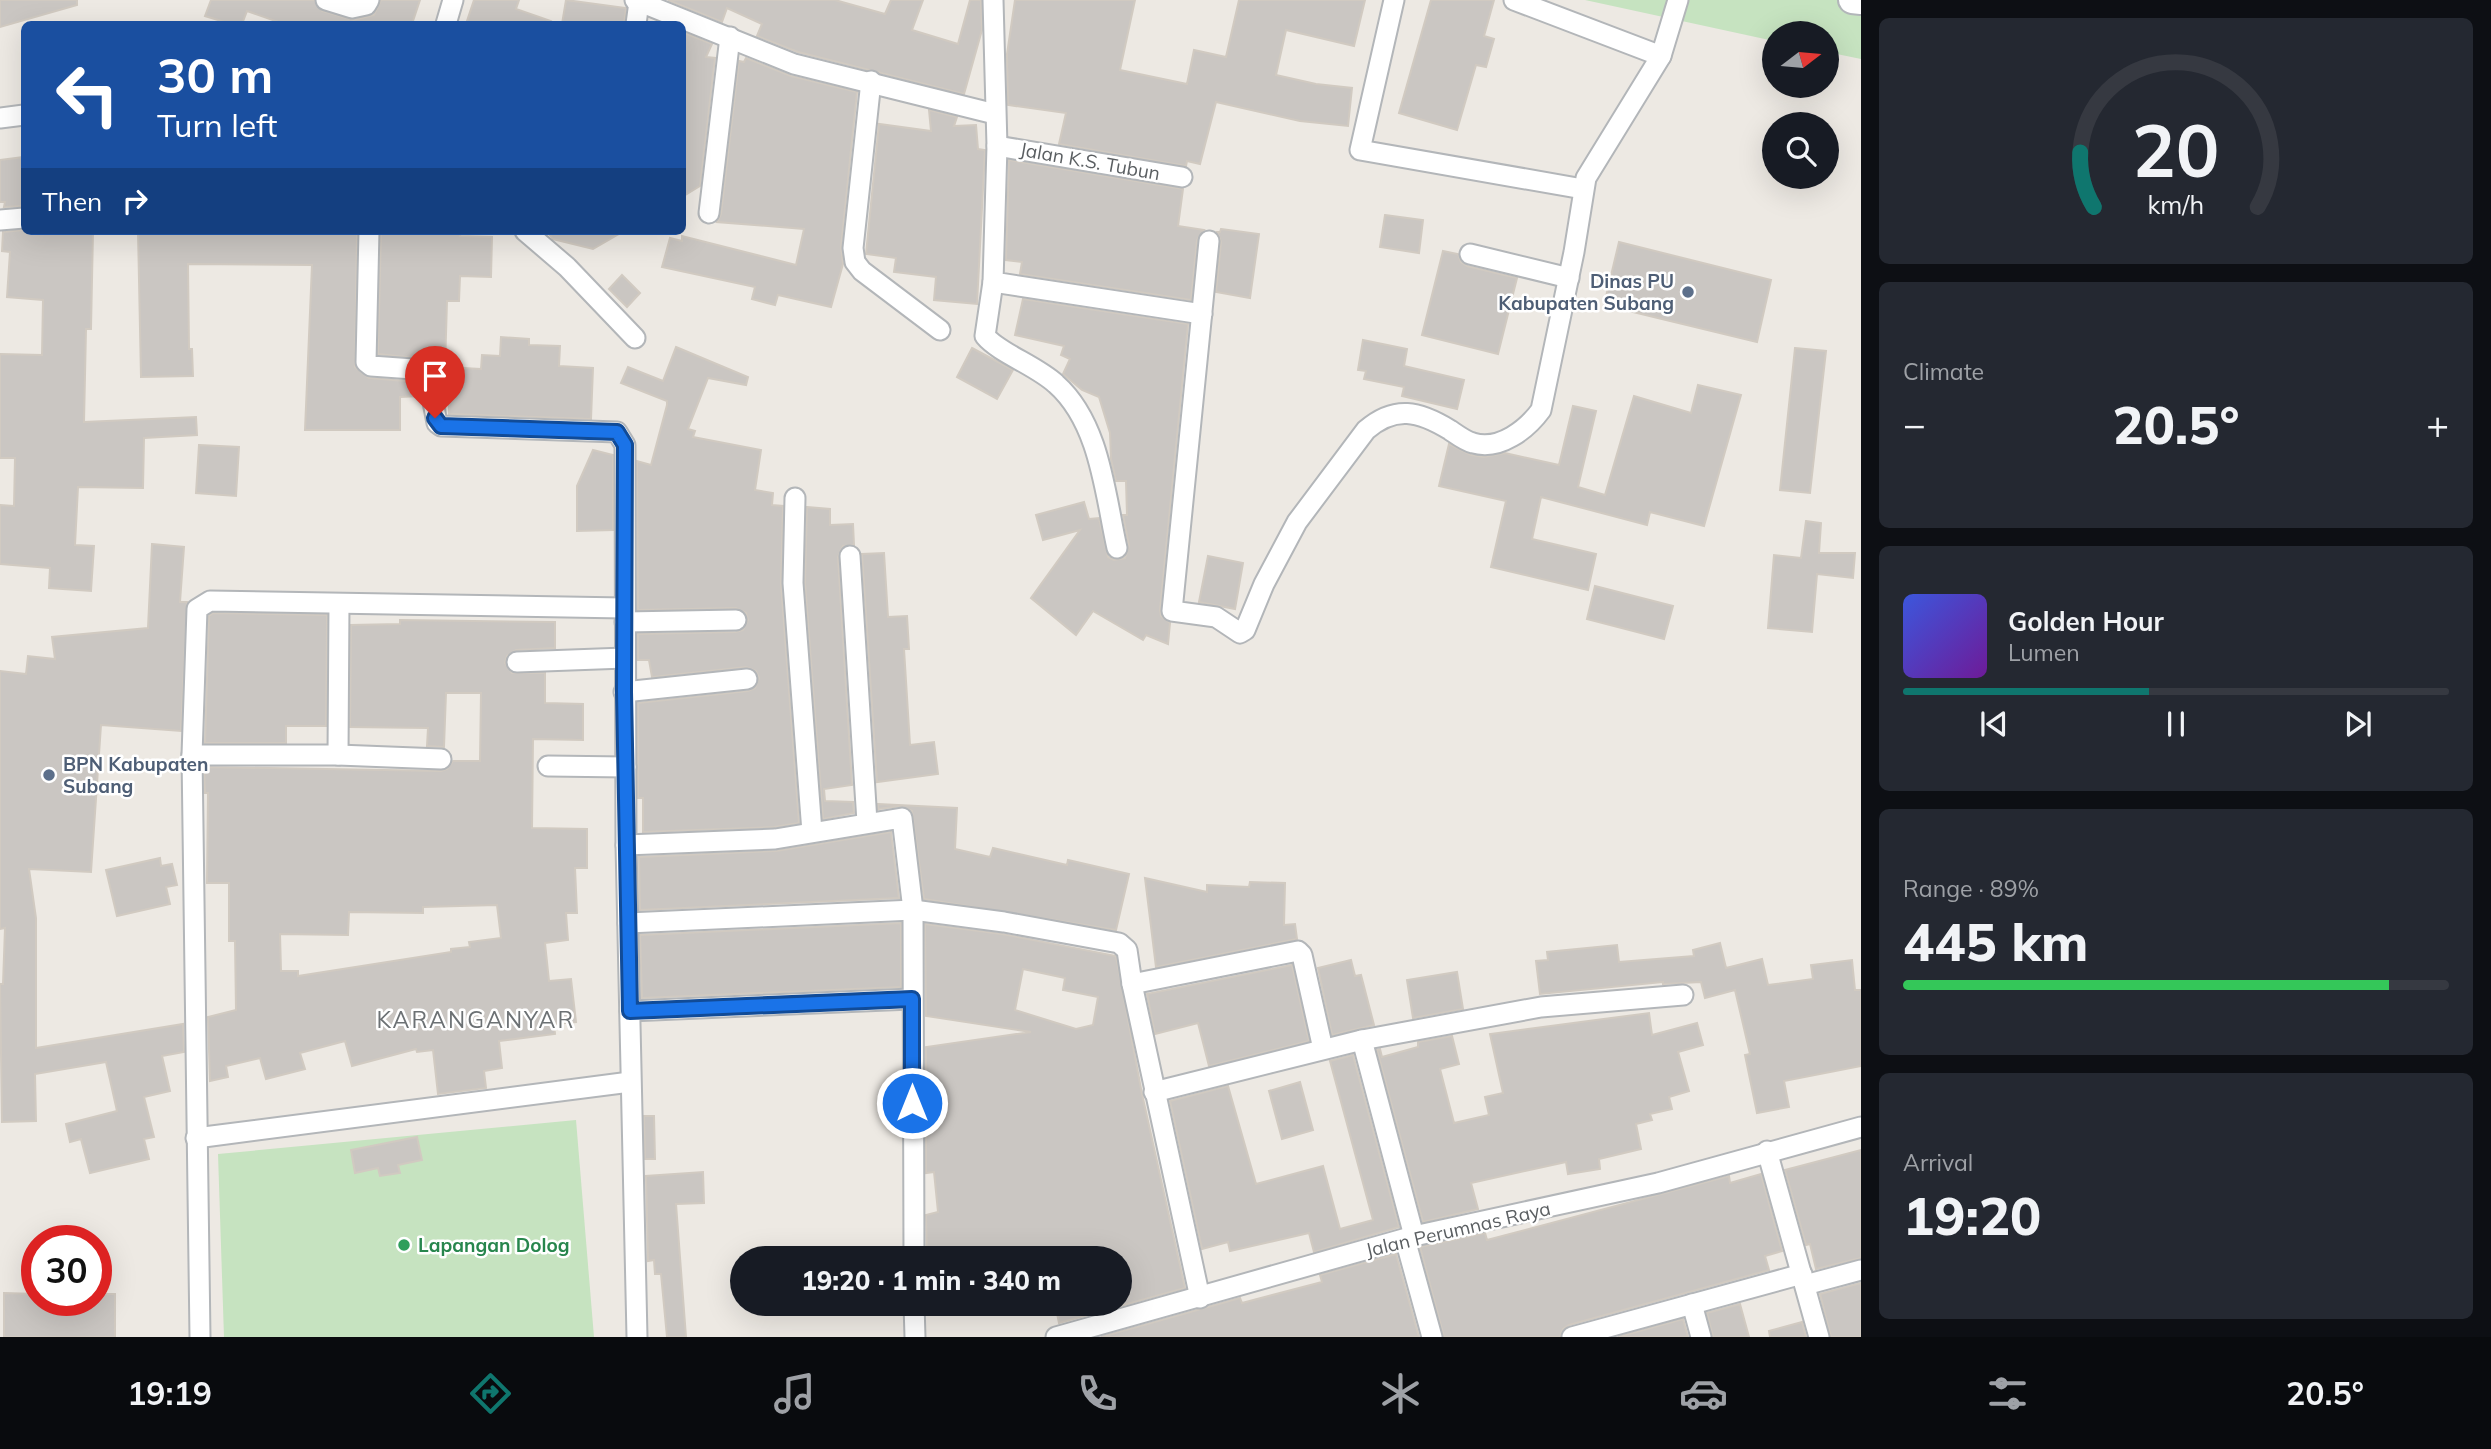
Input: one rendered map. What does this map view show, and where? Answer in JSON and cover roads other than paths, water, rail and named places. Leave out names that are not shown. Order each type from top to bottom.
[{"type":"street","points":[[326,0],[352,8],[366,5],[369,0]]},
{"type":"street","points":[[447,21],[453,0]]},
{"type":"street","points":[[993,0],[997,146],[993,282],[985,336],[1036,367],[1059,386],[1077,408],[1098,461],[1117,548]]},
{"type":"street","points":[[1394,0],[1360,150],[1583,189]]},
{"type":"street","points":[[1514,0],[1661,56]]},
{"type":"street","points":[[1209,241],[1172,611],[1216,617],[1240,633],[1245,631],[1264,584],[1297,522],[1366,430],[1380,418],[1388,414],[1410,414],[1438,422],[1473,443],[1488,444],[1515,436],[1530,426],[1541,410],[1569,278],[1586,178],[1661,56],[1678,0]]},
{"type":"street","points":[[1853,0],[1861,1]]},
{"type":"street","points":[[636,21],[637,1],[794,64],[995,114]]},
{"type":"street","points":[[709,213],[730,37]]},
{"type":"street","points":[[871,81],[853,248],[855,262],[862,271],[940,330]]},
{"type":"street","points":[[0,118],[21,115]]},
{"type":"street","name":"Jalan K.S. Tubun","points":[[997,146],[1182,177]]},
{"type":"street","points":[[0,220],[21,218]]},
{"type":"street","points":[[369,235],[366,362],[371,366],[427,370],[438,423],[441,426],[617,432],[625,445],[626,845],[637,1337]]},
{"type":"street","points":[[530,235],[567,267],[635,338]]},
{"type":"street","points":[[1470,254],[1569,278]]},
{"type":"street","points":[[993,282],[1202,314]]},
{"type":"street","points":[[795,498],[793,583],[812,832]]},
{"type":"street","points":[[850,556],[867,822]]},
{"type":"street","points":[[200,1337],[192,755],[197,609],[200,604],[210,601],[339,604],[736,620]]},
{"type":"street","points":[[338,755],[339,604]]},
{"type":"street","points":[[517,662],[625,658]]},
{"type":"street","points":[[624,692],[747,679]]},
{"type":"street","points":[[192,755],[338,755],[441,759]]},
{"type":"street","points":[[548,766],[626,767]]},
{"type":"street","points":[[626,845],[775,839],[897,816],[904,820],[913,910],[914,1246]]},
{"type":"street","points":[[628,923],[913,910],[1119,943],[1127,950],[1154,1092],[1200,1298]]},
{"type":"street","points":[[1132,984],[1298,951],[1302,955],[1323,1049]]},
{"type":"street","points":[[1154,1092],[1362,1040],[1541,1007],[1683,995]]},
{"type":"street","points":[[630,1011],[912,999]]},
{"type":"street","points":[[1362,1040],[1432,1337]]},
{"type":"street","points":[[196,1138],[630,1082]]},
{"type":"street","name":"Jalan Perumnas Raya","points":[[1056,1337],[1409,1237],[1658,1183],[1767,1151],[1861,1128]]},
{"type":"street","points":[[1767,1151],[1819,1337]]},
{"type":"street","points":[[1572,1337],[1596,1334],[1692,1304],[1803,1279],[1861,1270]]},
{"type":"street","points":[[1692,1304],[1701,1337]]},
{"type":"street","points":[[914,1316],[915,1337]]},
{"type":"place","name":"Dinas PU Kabupaten Subang","points":[[1688,292]]},
{"type":"place","name":"BPN Kabupaten Subang","points":[[49,775]]},
{"type":"place","name":"Lapangan Dolog","points":[[404,1245]]},
{"type":"district","name":"KARANGANYAR","points":[[476,1019]]}]
